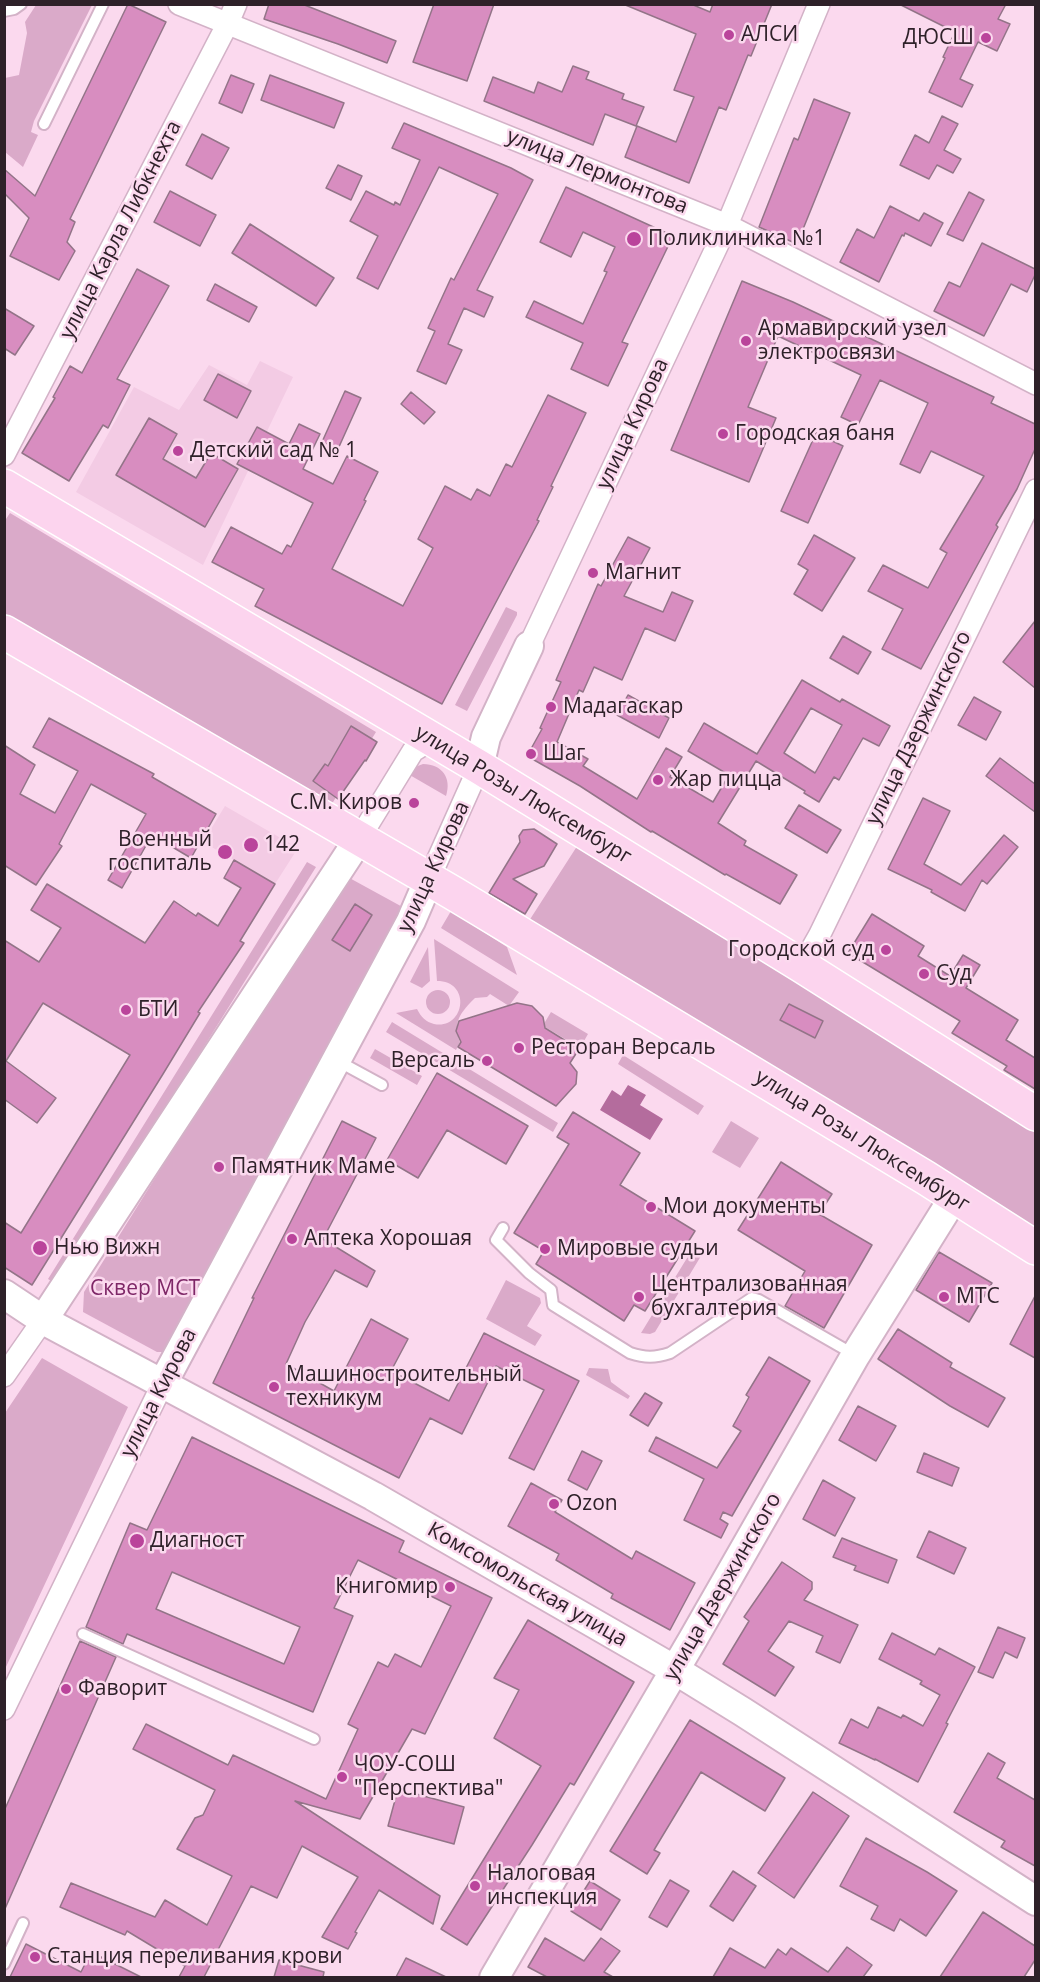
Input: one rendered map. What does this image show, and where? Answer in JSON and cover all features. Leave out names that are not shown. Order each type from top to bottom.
[{"type":"main road","name":"улица Розы Люксембург","points":[[4,486],[479,767],[802,966],[1035,1114]]},
{"type":"main road","name":"улица Розы Люксембург","points":[[4,632],[429,879],[926,1178],[1035,1248]]},
{"type":"street","name":"улица Лермонтова","points":[[179,4],[232,14],[727,225],[1035,384]]},
{"type":"street","name":"улица Кирова","points":[[4,1709],[163,1383],[411,921],[479,767],[486,736],[727,225],[819,4]]},
{"type":"street","name":"улица Карла Либкнехта","points":[[4,454],[232,14]]},
{"type":"street","name":"улица Дзержинского","points":[[802,966],[1035,490]]},
{"type":"street","points":[[4,1376],[44,1320],[359,838],[413,751],[432,739]]},
{"type":"street","name":"улица Дзержинского","points":[[494,1977],[675,1670],[855,1356],[954,1197]]},
{"type":"street","name":"Комсомольская улица","points":[[4,1294],[44,1320],[373,1496],[675,1670],[1035,1900]]},
{"type":"lane","points":[[4,11],[14,9],[21,4]]},
{"type":"lane","points":[[44,124],[103,4]]},
{"type":"lane","points":[[336,1060],[382,1084]]},
{"type":"lane","points":[[503,1228],[496,1240],[529,1273],[551,1290],[553,1305],[630,1353],[643,1358],[670,1353],[752,1298],[855,1356]]},
{"type":"lane","points":[[83,1634],[314,1739]]},
{"type":"lane","points":[[4,1964],[23,1923]]},
{"type":"shaded area","name":"Детский сад № 1","points":[[260,361],[293,377],[203,565],[76,492],[134,387],[179,410],[209,365],[247,385]]},
{"type":"shaded area","name":"142","points":[[225,806],[298,848],[275,884],[203,842]]},
{"type":"shaded area","points":[[628,1085],[646,1095],[640,1105],[663,1119],[650,1140],[600,1110],[612,1090],[621,1096]]},
{"type":"green space","points":[[36,5],[92,5],[34,121],[31,132],[38,135],[23,167],[5,152],[5,78],[19,75],[27,33],[25,22]]},
{"type":"green space","points":[[10,513],[376,732],[330,807],[5,614],[4,522]]},
{"type":"green space","points":[[506,607],[517,612],[517,615],[467,711],[455,705]]},
{"type":"green space","points":[[423,764],[435,766],[444,773],[448,783],[446,796],[408,774],[415,767]]},
{"type":"green space","points":[[581,840],[1035,1128],[1035,1228],[527,924]]},
{"type":"green space","points":[[307,862],[316,867],[56,1284],[48,1279]]},
{"type":"green space","name":"Сквер МСТ","points":[[344,875],[408,910],[167,1352],[157,1352],[83,1312],[84,1292]]},
{"type":"green space","points":[[451,911],[507,947],[517,975],[441,928]]},
{"type":"green space","points":[[434,939],[519,992],[509,1006],[490,994],[487,997],[475,998],[459,1018],[457,1029],[460,1042],[456,1050],[396,1013],[417,1009],[429,1022],[444,1024],[458,1013],[460,996],[456,989],[448,983],[437,981]]},
{"type":"green space","points":[[428,947],[430,981],[422,988],[410,982]]},
{"type":"green space","points":[[438,990],[443,991],[449,997],[449,1007],[443,1013],[438,1014],[433,1013],[427,1007],[426,1002],[427,997],[433,991]]},
{"type":"green space","points":[[551,1012],[588,1034],[580,1048],[545,1027],[545,1022]]},
{"type":"green space","points":[[392,1022],[558,1123],[553,1132],[386,1032]]},
{"type":"green space","points":[[375,1049],[422,1076],[417,1085],[370,1058]]},
{"type":"green space","points":[[623,1055],[704,1106],[698,1115],[618,1064]]},
{"type":"green space","points":[[731,1121],[759,1138],[740,1168],[712,1152]]},
{"type":"green space","points":[[695,1245],[701,1250],[701,1256],[655,1332],[641,1333]]},
{"type":"green space","points":[[506,1280],[540,1298],[541,1303],[527,1326],[542,1335],[535,1346],[486,1319]]},
{"type":"green space","points":[[42,1358],[128,1407],[5,1669],[5,1413]]},
{"type":"green space","points":[[589,1368],[608,1369],[611,1382],[630,1396],[628,1399],[586,1375]]},
{"type":"building","points":[[128,4],[166,22],[70,219],[75,222],[67,242],[75,251],[59,280],[10,256],[29,218],[4,193],[4,169],[35,196]]},
{"type":"building","points":[[269,4],[302,4],[396,41],[387,63],[264,19]]},
{"type":"building","points":[[434,4],[494,4],[467,81],[413,62]]},
{"type":"building","points":[[623,4],[691,4],[710,12],[713,4],[772,4],[726,110],[719,107],[689,183],[625,157],[637,126],[676,142],[694,97],[674,90],[696,34]]},
{"type":"building","points":[[899,4],[1006,4],[998,19],[1010,24],[997,51],[978,42],[960,79],[973,85],[962,107],[929,92],[955,32]]},
{"type":"building","points":[[573,66],[589,72],[586,79],[624,94],[622,99],[644,107],[636,126],[605,114],[593,145],[484,101],[493,77],[534,93],[538,82],[562,92]]},
{"type":"building","points":[[231,75],[254,84],[242,113],[219,103]]},
{"type":"building","points":[[270,75],[344,103],[334,128],[261,100]]},
{"type":"building","points":[[814,99],[850,113],[797,244],[759,227],[794,138],[798,140]]},
{"type":"building","points":[[942,116],[958,124],[944,150],[961,159],[953,173],[937,165],[929,179],[900,165],[915,135],[929,143]]},
{"type":"building","points":[[404,123],[511,168],[533,180],[477,290],[493,297],[484,317],[464,308],[448,344],[462,350],[446,384],[417,371],[435,331],[428,328],[451,278],[454,280],[498,194],[439,167],[378,289],[357,278],[378,236],[350,221],[366,191],[394,205],[395,202],[400,205],[420,160],[392,148]]},
{"type":"building","points":[[202,134],[229,148],[212,179],[186,165]]},
{"type":"building","points":[[338,165],[362,176],[351,200],[326,188]]},
{"type":"building","points":[[566,187],[673,236],[622,342],[628,344],[608,386],[571,369],[583,343],[526,317],[534,301],[583,324],[607,272],[604,271],[615,247],[583,232],[571,257],[540,242]]},
{"type":"building","points":[[170,191],[216,215],[200,246],[154,222]]},
{"type":"building","points":[[969,192],[984,200],[963,241],[947,234]]},
{"type":"building","points":[[890,206],[919,221],[924,213],[943,223],[931,246],[905,233],[904,236],[902,235],[879,282],[840,262],[857,229],[874,238]]},
{"type":"building","points":[[250,224],[334,278],[316,306],[232,253]]},
{"type":"building","points":[[982,243],[1035,269],[1035,275],[1027,292],[1011,284],[984,336],[934,311],[949,282],[960,287]]},
{"type":"building","points":[[137,269],[169,286],[117,379],[130,385],[108,428],[103,425],[69,481],[22,453],[55,398],[53,397],[70,366],[82,373]]},
{"type":"building","points":[[742,281],[793,302],[994,397],[991,403],[1035,424],[1035,449],[1017,489],[921,669],[882,649],[903,609],[868,591],[883,565],[928,588],[947,553],[940,549],[984,476],[931,451],[920,473],[900,464],[928,403],[880,380],[858,425],[841,417],[861,375],[778,336],[748,407],[776,418],[749,482],[671,450]]},
{"type":"building","points":[[215,284],[257,307],[249,322],[207,300]]},
{"type":"building","points":[[4,308],[34,326],[15,355],[4,348]]},
{"type":"building","points":[[218,374],[251,391],[237,418],[204,400]]},
{"type":"building","points":[[345,391],[361,398],[338,449],[322,442]]},
{"type":"building","points":[[411,392],[435,412],[424,424],[401,404]]},
{"type":"building","points":[[548,395],[586,413],[551,486],[553,487],[537,520],[539,521],[442,704],[255,606],[264,589],[212,562],[231,527],[282,554],[287,545],[291,547],[313,503],[237,464],[257,427],[289,444],[299,424],[320,434],[303,469],[333,484],[347,456],[378,472],[332,569],[403,606],[433,548],[418,539],[445,486],[471,500],[477,489],[490,496],[506,464],[512,467]]},
{"type":"building","points":[[149,418],[177,434],[163,459],[196,478],[211,453],[238,469],[205,527],[116,475]]},
{"type":"building","points":[[816,433],[843,446],[808,523],[781,511]]},
{"type":"building","points":[[814,535],[855,558],[822,611],[794,594],[808,570],[798,564]]},
{"type":"building","points":[[628,537],[650,548],[624,596],[663,612],[672,592],[693,601],[675,641],[645,628],[622,680],[594,667],[583,692],[579,690],[557,742],[588,759],[583,766],[637,799],[666,748],[682,757],[670,777],[713,802],[729,775],[688,751],[704,723],[757,754],[802,680],[840,702],[842,699],[890,726],[879,746],[863,738],[839,780],[834,777],[819,802],[756,761],[718,823],[746,841],[744,845],[797,875],[780,904],[651,832],[580,786],[527,756],[542,729],[540,728],[561,682],[556,680],[598,584],[601,586]],"holes":[[[811,708],[842,725],[815,773],[784,753]]]},
{"type":"building","points":[[1035,621],[1035,688],[1003,662]]},
{"type":"building","points":[[843,636],[871,652],[858,674],[830,658]]},
{"type":"building","points":[[628,695],[669,718],[659,738],[617,715]]},
{"type":"building","points":[[974,697],[1001,712],[986,740],[958,725]]},
{"type":"building","points":[[49,718],[154,774],[152,777],[216,814],[191,858],[152,835],[122,888],[108,880],[146,814],[91,784],[59,844],[62,846],[36,885],[4,865],[4,745],[35,765],[20,794],[55,813],[78,771],[33,747]]},
{"type":"building","points":[[351,726],[377,742],[338,799],[313,781],[325,764],[328,766]]},
{"type":"building","points":[[1000,758],[1035,784],[1035,812],[986,776]]},
{"type":"building","points":[[923,798],[950,811],[924,864],[961,885],[1004,835],[1018,847],[987,884],[982,880],[965,911],[931,892],[932,890],[888,869]]},
{"type":"building","points":[[799,805],[841,830],[827,853],[785,828]]},
{"type":"building","points":[[534,829],[557,844],[544,866],[513,879],[537,894],[525,914],[489,893],[520,842],[519,836],[523,830]]},
{"type":"building","points":[[234,860],[275,884],[240,941],[244,943],[198,1012],[200,1013],[163,1074],[32,1285],[4,1267],[4,1222],[21,1233],[130,1055],[43,1003],[6,1061],[56,1098],[37,1123],[4,1099],[4,940],[39,962],[61,928],[31,910],[47,884],[145,943],[174,901],[196,916],[198,913],[218,926],[241,888],[224,878]]},
{"type":"building","points":[[355,904],[372,915],[350,951],[332,940]]},
{"type":"building","points":[[872,914],[924,946],[918,956],[950,976],[963,955],[980,965],[966,988],[1018,1020],[1006,1040],[1035,1058],[1035,1089],[1004,1070],[1007,1066],[952,1033],[960,1021],[848,953]]},
{"type":"building","name":"Ресторан Версаль","points":[[517,1003],[532,1006],[543,1017],[545,1028],[579,1049],[570,1063],[577,1072],[576,1084],[556,1106],[458,1047],[461,1042],[456,1031],[459,1021]]},
{"type":"building","points":[[789,1004],[823,1021],[815,1038],[780,1020]]},
{"type":"building","points":[[437,1073],[528,1126],[506,1164],[447,1130],[418,1178],[387,1160]]},
{"type":"building","points":[[573,1112],[640,1153],[620,1185],[695,1231],[645,1311],[634,1305],[624,1321],[536,1264],[544,1251],[514,1233],[569,1144],[557,1137]]},
{"type":"building","points":[[342,1121],[376,1138],[323,1239],[375,1271],[367,1287],[335,1270],[305,1322],[286,1364],[334,1391],[371,1319],[408,1339],[391,1371],[449,1401],[484,1333],[579,1381],[534,1470],[509,1458],[544,1390],[496,1366],[462,1434],[430,1418],[399,1478],[213,1383],[254,1298],[252,1298]]},
{"type":"building","points":[[781,1162],[832,1194],[819,1214],[872,1245],[824,1328],[785,1306],[805,1271],[738,1230]]},
{"type":"building","points":[[939,1252],[992,1283],[969,1322],[916,1290]]},
{"type":"building","points":[[1035,1296],[1035,1358],[1010,1344]]},
{"type":"building","points":[[898,1329],[952,1363],[950,1367],[1005,1398],[988,1427],[950,1406],[878,1359]]},
{"type":"building","points":[[769,1357],[810,1381],[732,1516],[723,1512],[720,1519],[728,1524],[721,1538],[684,1520],[704,1479],[649,1451],[656,1437],[717,1468],[741,1431],[733,1426],[749,1397],[746,1395]]},
{"type":"building","points":[[645,1393],[662,1403],[648,1426],[630,1415]]},
{"type":"building","points":[[858,1406],[896,1426],[876,1461],[839,1440]]},
{"type":"building","points":[[192,1437],[404,1541],[399,1552],[492,1598],[425,1734],[412,1729],[360,1819],[295,1801],[440,1896],[433,1924],[379,1890],[348,1949],[322,1937],[358,1877],[302,1846],[277,1898],[251,1886],[204,1977],[179,1977],[185,1966],[127,1931],[125,1935],[60,1907],[71,1883],[155,1917],[165,1900],[207,1925],[232,1876],[177,1849],[195,1818],[203,1815],[215,1790],[133,1749],[146,1724],[228,1765],[233,1755],[326,1799],[358,1729],[348,1724],[378,1662],[388,1667],[395,1654],[421,1667],[451,1606],[358,1560],[334,1608],[353,1616],[313,1712],[127,1634],[123,1644],[86,1627],[130,1523],[147,1530]],"holes":[[[172,1572],[300,1627],[284,1664],[156,1609]]]},
{"type":"building","points":[[582,1451],[602,1461],[587,1490],[568,1480]]},
{"type":"building","points":[[924,1453],[959,1468],[952,1486],[917,1472]]},
{"type":"building","points":[[823,1480],[855,1498],[835,1536],[803,1519]]},
{"type":"building","points":[[531,1483],[562,1500],[555,1512],[632,1559],[636,1551],[695,1583],[670,1630],[611,1598],[613,1594],[556,1560],[559,1554],[508,1526]]},
{"type":"building","points":[[929,1531],[966,1548],[954,1574],[917,1557]]},
{"type":"building","points":[[842,1538],[897,1560],[888,1583],[854,1570],[856,1566],[833,1557]]},
{"type":"building","points":[[782,1562],[812,1582],[812,1589],[804,1600],[858,1625],[840,1663],[816,1652],[823,1636],[789,1621],[768,1651],[794,1667],[775,1696],[723,1664],[749,1621],[744,1617]]},
{"type":"building","points":[[528,1620],[634,1682],[574,1785],[570,1783],[467,1945],[441,1929],[541,1766],[494,1738],[519,1690],[494,1678]]},
{"type":"building","points":[[998,1627],[1025,1638],[1017,1658],[1005,1652],[993,1678],[978,1672]]},
{"type":"building","points":[[892,1633],[935,1655],[939,1648],[975,1667],[918,1782],[839,1743],[851,1719],[868,1728],[878,1707],[901,1718],[903,1715],[923,1726],[940,1695],[920,1684],[922,1681],[879,1659]]},
{"type":"building","points":[[80,1641],[116,1657],[4,1911],[4,1811]]},
{"type":"building","points":[[690,1720],[785,1778],[765,1811],[701,1772],[654,1850],[660,1853],[647,1874],[610,1851]]},
{"type":"building","points":[[988,1753],[1005,1763],[997,1778],[1035,1800],[1035,1866],[1001,1847],[1005,1841],[954,1812]]},
{"type":"building","points":[[398,1789],[464,1807],[454,1844],[388,1826]]},
{"type":"building","points":[[813,1792],[849,1816],[794,1898],[758,1873]]},
{"type":"building","points":[[866,1838],[957,1891],[926,1936],[900,1919],[894,1931],[871,1919],[878,1906],[840,1886]]},
{"type":"building","points":[[733,1871],[756,1886],[733,1921],[710,1906]]},
{"type":"building","points":[[670,1880],[689,1891],[667,1927],[649,1917]]},
{"type":"building","points":[[590,1881],[620,1900],[601,1930],[571,1911]]},
{"type":"building","points":[[983,1912],[1035,1946],[1035,1960],[1024,1977],[940,1977]]},
{"type":"building","points":[[545,1938],[584,1961],[601,1938],[620,1951],[604,1972],[613,1977],[547,1977],[528,1967]]},
{"type":"building","name":"Cтанция переливания крови","points":[[26,1944],[81,1972],[91,1952],[141,1977],[10,1977]]},
{"type":"building","points":[[847,1947],[872,1965],[863,1977],[713,1977],[730,1948],[765,1968],[778,1949],[786,1955],[791,1948],[828,1972]]},
{"type":"building","points":[[406,1958],[446,1977],[396,1977]]},
{"type":"building","points":[[279,1960],[324,1972],[323,1977],[274,1977]]},
{"type":"place","name":"АЛСИ","points":[[729,35]]},
{"type":"place","name":"ДЮСШ","points":[[986,38]]},
{"type":"place","name":"Поликлиника №1","points":[[634,239]]},
{"type":"place","name":"Армавирский узел электросвязи","points":[[746,341]]},
{"type":"place","name":"Городская баня","points":[[723,434]]},
{"type":"place","name":"Детский сад № 1","points":[[178,451]]},
{"type":"place","name":"Магнит","points":[[593,573]]},
{"type":"place","name":"Мадагаскар","points":[[551,707]]},
{"type":"place","name":"Шаг","points":[[531,754]]},
{"type":"place","name":"Жар пицца","points":[[658,780]]},
{"type":"place","name":"С.М. Киров","points":[[414,803]]},
{"type":"place","name":"142","points":[[251,845]]},
{"type":"place","name":"Военный госпиталь","points":[[225,852]]},
{"type":"place","name":"Городской суд","points":[[886,950]]},
{"type":"place","name":"Суд","points":[[924,974]]},
{"type":"place","name":"БТИ","points":[[126,1010]]},
{"type":"place","name":"Ресторан Версаль","points":[[519,1048]]},
{"type":"place","name":"Версаль","points":[[487,1061]]},
{"type":"place","name":"Памятник Маме","points":[[219,1167]]},
{"type":"place","name":"Мои документы","points":[[651,1207]]},
{"type":"place","name":"Аптека Хорошая","points":[[292,1239]]},
{"type":"place","name":"Нью Вижн","points":[[40,1248]]},
{"type":"place","name":"Мировые судьи","points":[[545,1249]]},
{"type":"place","name":"Централизованная бухгалтерия","points":[[639,1297]]},
{"type":"place","name":"МТС","points":[[944,1297]]},
{"type":"place","name":"Машиностроительный техникум","points":[[274,1387]]},
{"type":"place","name":"Ozon","points":[[554,1504]]},
{"type":"place","name":"Диагност","points":[[137,1541]]},
{"type":"place","name":"Книгомир","points":[[450,1587]]},
{"type":"place","name":"Фаворит","points":[[66,1689]]},
{"type":"place","name":"ЧОУ-СОШ \"Перспектива\"","points":[[342,1777]]},
{"type":"place","name":"Налоговая инспекция","points":[[475,1886]]},
{"type":"place","name":"Cтанция переливания крови","points":[[35,1957]]}]
